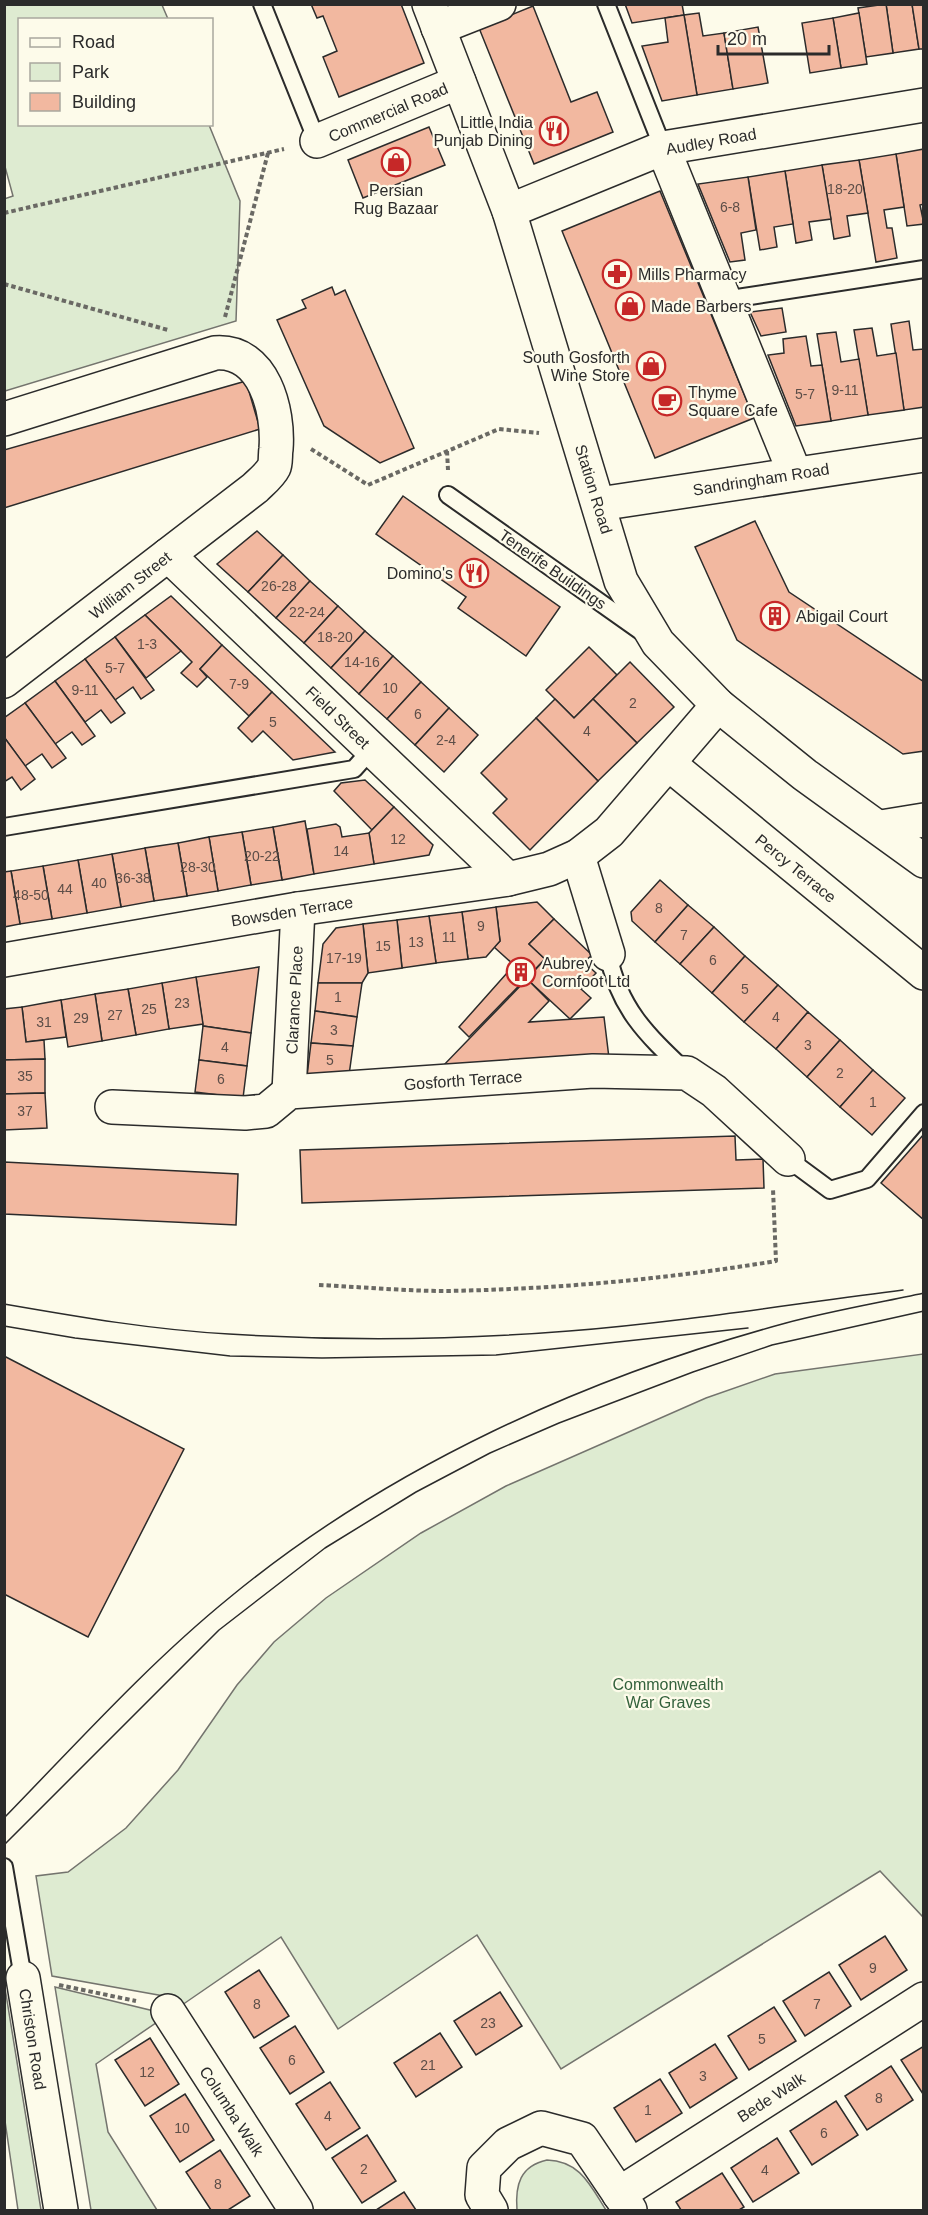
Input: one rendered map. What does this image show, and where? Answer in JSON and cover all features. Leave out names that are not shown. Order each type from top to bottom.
[{"type":"street","points":[[434,16],[499,4]]},
{"type":"street","name":"Station Road","points":[[434,16],[509,211],[621,580],[658,643],[718,705],[805,775],[881,827],[924,861]]},
{"type":"street","name":"Commercial Road","points":[[317,141],[459,82]]},
{"type":"street","name":"Audley Road","points":[[509,211],[663,148],[924,105]]},
{"type":"street","points":[[663,148],[795,474]]},
{"type":"street","points":[[4,419],[205,357],[229,352],[248,362],[266,385],[278,427]]},
{"type":"street","name":"William Street","points":[[5,679],[255,488],[274,467],[278,427]]},
{"type":"street","name":"Sandringham Road","points":[[599,504],[924,455]]},
{"type":"street","name":"Field Street","points":[[168,555],[508,879]]},
{"type":"street","name":"Bowsden Terrace","points":[[4,960],[298,909],[508,879],[549,869],[578,856],[609,832],[718,705]]},
{"type":"street","name":"Percy Terrace","points":[[669,764],[924,973]]},
{"type":"street","points":[[881,827],[924,820]]},
{"type":"street","points":[[578,856],[608,954]]},
{"type":"street","name":"Clarance Place","points":[[289,1092],[298,909]]},
{"type":"street","name":"Gosforth Terrace","points":[[289,1092],[593,1071],[687,1073]]},
{"type":"street","points":[[687,1073],[714,1091],[788,1159]]},
{"type":"street","points":[[112,1107],[245,1113],[266,1111],[289,1092]]},
{"type":"street","name":"Christon Road","points":[[23,1978],[61,2211]]},
{"type":"street","name":"Bede Walk","points":[[625,2202],[924,1999]]},
{"type":"street","name":"Columba Walk","points":[[168,2011],[296,2211]]},
{"type":"street","points":[[491,2211],[482,2196],[484,2168],[508,2144],[541,2128],[582,2139],[625,2202]]},
{"type":"lane","points":[[262,4],[317,141]]},
{"type":"lane","points":[[606,4],[663,148]]},
{"type":"lane","points":[[724,300],[924,269]]},
{"type":"lane","name":"Tenerife Buildings","points":[[448,495],[658,643]]},
{"type":"lane","points":[[4,827],[354,769],[371,750]]},
{"type":"lane","points":[[608,954],[614,982],[630,1012],[654,1042],[687,1073]]},
{"type":"lane","points":[[788,1159],[830,1190],[867,1179],[924,1113]]},
{"type":"lane","name":"Christon Road","points":[[4,1867],[23,1978]]},
{"type":"path","points":[[4,213],[286,148]]},
{"type":"path","points":[[205,357],[268,153]]},
{"type":"path","points":[[4,284],[185,334],[205,357]]},
{"type":"path","points":[[278,427],[368,485],[499,429],[578,437]]},
{"type":"path","points":[[319,1285],[445,1291],[565,1287],[709,1272],[776,1261],[773,1188],[788,1159]]},
{"type":"path","points":[[23,1978],[159,2005],[168,2011]]},
{"type":"green space","points":[[5,4],[162,5],[168,18],[18,18],[18,126],[209,126],[240,201],[236,321],[5,391],[4,199],[13,196],[4,163]]},
{"type":"green space","name":"Commonwealth War Graves","points":[[923,1354],[923,1917],[880,1871],[561,2069],[477,1935],[338,2029],[281,1937],[182,2005],[164,1996],[52,1976],[36,1876],[68,1872],[126,1828],[178,1770],[237,1685],[274,1642],[326,1598],[421,1533],[506,1486],[706,1398],[775,1374]]},
{"type":"green space","points":[[55,1987],[158,2012],[163,2018],[96,2064],[108,2132],[157,2210],[91,2210]]},
{"type":"green space","points":[[5,1988],[41,2210],[18,2210],[5,2121]]},
{"type":"green space","points":[[547,2160],[558,2161],[576,2170],[589,2183],[606,2210],[517,2210],[517,2192],[521,2178],[531,2167]]},
{"type":"building","points":[[311,4],[401,4],[424,63],[339,97],[323,57],[337,51],[323,16],[317,18]]},
{"type":"building","points":[[625,4],[682,4],[684,15],[632,23]]},
{"type":"building","points":[[886,4],[912,4],[919,49],[893,53]]},
{"type":"building","points":[[886,4],[893,53],[866,57],[858,8]]},
{"type":"building","points":[[912,4],[924,4],[924,49],[919,49]]},
{"type":"building","points":[[533,6],[571,102],[597,92],[613,132],[534,164],[479,28]]},
{"type":"building","points":[[699,13],[703,36],[724,33],[733,89],[697,95],[684,15]]},
{"type":"building","points":[[859,13],[867,64],[841,68],[833,18]]},
{"type":"building","points":[[684,15],[697,95],[662,101],[642,46],[668,42],[665,18]]},
{"type":"building","points":[[833,18],[841,68],[810,73],[802,23]]},
{"type":"building","points":[[758,27],[768,83],[733,89],[724,33]]},
{"type":"building","name":"Persian Rug Bazaar","points":[[429,127],[445,165],[363,198],[348,160]]},
{"type":"building","points":[[924,149],[924,204],[920,205],[924,224],[907,226],[896,154]]},
{"type":"building","points":[[896,154],[904,207],[884,210],[887,228],[892,228],[897,258],[876,262],[859,160]]},
{"type":"building","points":[[859,160],[868,213],[847,216],[850,236],[834,239],[822,165]]},
{"type":"building","points":[[822,165],[831,219],[809,222],[812,240],[796,243],[785,171]]},
{"type":"building","points":[[785,171],[793,224],[774,227],[777,247],[760,250],[748,177]]},
{"type":"building","points":[[748,177],[756,230],[741,233],[745,260],[730,262],[698,184]]},
{"type":"building","points":[[660,191],[754,418],[655,458],[562,231]]},
{"type":"building","points":[[332,287],[335,295],[345,290],[414,448],[380,463],[324,426],[277,320],[306,308],[302,300]]},
{"type":"building","points":[[782,308],[786,332],[761,336],[750,312]]},
{"type":"building","points":[[909,321],[913,350],[924,349],[924,407],[904,410],[891,324]]},
{"type":"building","points":[[872,328],[877,356],[896,353],[904,410],[868,415],[854,330]]},
{"type":"building","points":[[836,332],[841,362],[859,359],[868,415],[831,421],[817,334]]},
{"type":"building","points":[[806,336],[811,366],[822,365],[831,421],[796,426],[768,355],[784,353],[783,339]]},
{"type":"building","points":[[246,381],[260,429],[4,508],[4,450]]},
{"type":"building","points":[[403,496],[560,607],[526,656],[458,608],[466,597],[376,534]]},
{"type":"building","name":"Abigail Court","points":[[755,521],[789,592],[924,682],[924,751],[903,754],[737,640],[695,547]]},
{"type":"building","points":[[257,531],[283,555],[248,592],[217,564]]},
{"type":"building","points":[[283,555],[310,581],[276,618],[248,592]]},
{"type":"building","points":[[310,581],[338,606],[304,643],[276,618]]},
{"type":"building","points":[[171,596],[222,645],[200,669],[207,677],[197,687],[181,673],[192,662],[145,615]]},
{"type":"building","points":[[338,606],[365,631],[331,668],[304,643]]},
{"type":"building","points":[[145,615],[181,651],[146,678],[115,637]]},
{"type":"building","points":[[365,631],[393,656],[359,694],[331,668]]},
{"type":"building","points":[[115,637],[154,690],[141,699],[133,687],[115,700],[85,659]]},
{"type":"building","points":[[222,645],[272,692],[249,716],[200,669]]},
{"type":"building","points":[[589,647],[617,675],[574,718],[546,690]]},
{"type":"building","points":[[393,656],[421,682],[387,719],[359,694]]},
{"type":"building","points":[[85,659],[125,713],[111,723],[101,710],[85,722],[55,681]]},
{"type":"building","points":[[630,662],[674,707],[637,743],[593,699]]},
{"type":"building","points":[[55,681],[95,736],[82,745],[72,732],[55,744],[25,703]]},
{"type":"building","points":[[421,682],[449,708],[415,745],[387,719]]},
{"type":"building","points":[[272,692],[335,752],[293,760],[263,731],[252,742],[238,728]]},
{"type":"building","points":[[555,699],[574,718],[593,699],[637,743],[598,781],[536,718]]},
{"type":"building","points":[[25,703],[66,758],[52,768],[42,754],[25,766],[4,737],[4,718]]},
{"type":"building","points":[[449,708],[478,735],[444,772],[415,745]]},
{"type":"building","points":[[536,718],[598,781],[530,850],[493,813],[507,799],[481,773]]},
{"type":"building","points":[[4,737],[35,779],[21,790],[12,777],[4,782]]},
{"type":"building","points":[[365,780],[394,807],[372,830],[334,791],[341,783]]},
{"type":"building","points":[[394,807],[433,845],[429,855],[374,864],[369,833]]},
{"type":"building","points":[[305,821],[314,874],[282,880],[273,827]]},
{"type":"building","points":[[336,824],[340,827],[342,837],[369,833],[374,864],[314,874],[307,829]]},
{"type":"building","points":[[273,827],[282,880],[251,885],[242,832]]},
{"type":"building","points":[[242,832],[251,885],[218,891],[209,837]]},
{"type":"building","points":[[209,837],[218,891],[187,896],[178,843]]},
{"type":"building","points":[[178,843],[187,896],[154,901],[145,848]]},
{"type":"building","points":[[145,848],[154,901],[121,907],[112,854]]},
{"type":"building","points":[[112,854],[121,907],[87,913],[78,860]]},
{"type":"building","points":[[78,860],[87,913],[52,919],[43,866]]},
{"type":"building","points":[[43,866],[52,919],[20,924],[11,871]]},
{"type":"building","points":[[11,871],[20,924],[4,927],[4,872]]},
{"type":"building","points":[[660,880],[688,905],[655,942],[632,921],[631,912]]},
{"type":"building","name":"Aubrey Cornfoot Ltd","points":[[537,902],[554,919],[529,944],[545,959],[469,1037],[459,1027],[514,965],[494,947],[500,941],[496,907]]},
{"type":"building","points":[[688,905],[714,927],[680,964],[655,942]]},
{"type":"building","points":[[496,907],[500,941],[486,957],[468,959],[462,912]]},
{"type":"building","points":[[462,912],[468,959],[436,963],[429,916]]},
{"type":"building","points":[[429,916],[436,963],[402,968],[397,920]]},
{"type":"building","points":[[554,919],[592,955],[584,962],[596,973],[581,989],[591,998],[570,1019],[527,979],[545,959],[529,944]]},
{"type":"building","points":[[397,920],[402,968],[368,973],[363,924]]},
{"type":"building","points":[[363,924],[368,973],[362,983],[318,983],[323,944],[336,928]]},
{"type":"building","points":[[714,927],[745,956],[712,993],[680,964]]},
{"type":"building","points":[[745,956],[778,985],[744,1022],[712,993]]},
{"type":"building","points":[[259,967],[251,1033],[203,1026],[196,977]]},
{"type":"building","points":[[196,977],[203,1024],[169,1029],[162,983]]},
{"type":"building","points":[[527,979],[549,1001],[529,1022],[604,1017],[609,1058],[439,1070]]},
{"type":"building","points":[[162,983],[169,1029],[136,1035],[128,989]]},
{"type":"building","points":[[318,983],[362,983],[357,1017],[315,1011]]},
{"type":"building","points":[[778,985],[808,1012],[776,1049],[744,1022]]},
{"type":"building","points":[[128,989],[136,1035],[102,1041],[95,994]]},
{"type":"building","points":[[95,994],[102,1041],[68,1047],[61,1000]]},
{"type":"building","points":[[61,1000],[66,1037],[26,1042],[22,1007]]},
{"type":"building","points":[[22,1007],[26,1042],[44,1040],[45,1059],[4,1060],[4,1009]]},
{"type":"building","points":[[315,1011],[357,1017],[353,1046],[311,1043]]},
{"type":"building","points":[[808,1012],[840,1040],[807,1077],[776,1049]]},
{"type":"building","points":[[203,1026],[251,1033],[247,1066],[199,1060]]},
{"type":"building","points":[[840,1040],[873,1070],[840,1107],[807,1077]]},
{"type":"building","points":[[311,1043],[353,1046],[349,1075],[307,1076]]},
{"type":"building","points":[[45,1059],[45,1093],[4,1094],[4,1060]]},
{"type":"building","points":[[199,1060],[247,1066],[243,1098],[195,1092]]},
{"type":"building","points":[[873,1070],[905,1098],[872,1135],[840,1107]]},
{"type":"building","points":[[45,1093],[47,1128],[4,1130],[4,1094]]},
{"type":"building","points":[[924,1134],[924,1220],[881,1183]]},
{"type":"building","points":[[735,1136],[736,1160],[763,1159],[764,1188],[302,1203],[300,1150]]},
{"type":"building","points":[[4,1162],[238,1174],[236,1225],[4,1214]]},
{"type":"building","points":[[4,1356],[184,1449],[88,1637],[4,1594]]},
{"type":"building","points":[[885,1936],[907,1970],[861,2000],[839,1965]]},
{"type":"building","points":[[259,1970],[289,2016],[254,2038],[225,1992]]},
{"type":"building","points":[[829,1972],[851,2006],[805,2036],[783,2001]]},
{"type":"building","points":[[500,1992],[522,2026],[476,2055],[454,2021]]},
{"type":"building","points":[[774,2007],[796,2041],[749,2070],[728,2036]]},
{"type":"building","points":[[295,2026],[324,2072],[290,2094],[260,2048]]},
{"type":"building","points":[[440,2033],[462,2067],[416,2097],[394,2063]]},
{"type":"building","points":[[150,2038],[179,2084],[145,2106],[115,2060]]},
{"type":"building","points":[[715,2044],[737,2078],[690,2108],[669,2073]]},
{"type":"building","points":[[924,2046],[924,2094],[923,2094],[901,2060]]},
{"type":"building","points":[[891,2066],[913,2100],[867,2130],[845,2096]]},
{"type":"building","points":[[660,2079],[682,2113],[636,2142],[614,2108]]},
{"type":"building","points":[[330,2082],[360,2128],[326,2150],[296,2104]]},
{"type":"building","points":[[185,2094],[214,2140],[180,2162],[150,2116]]},
{"type":"building","points":[[836,2101],[858,2135],[812,2165],[790,2131]]},
{"type":"building","points":[[367,2135],[396,2181],[362,2203],[332,2158]]},
{"type":"building","points":[[777,2138],[799,2173],[753,2202],[731,2168]]},
{"type":"building","points":[[220,2150],[250,2196],[228,2210],[211,2210],[186,2172]]},
{"type":"building","points":[[722,2173],[744,2207],[739,2210],[681,2210],[676,2202]]},
{"type":"building","points":[[404,2192],[416,2210],[376,2210]]},
{"type":"tram line","points":[[4,1304],[116,1322],[201,1332],[314,1338],[399,1338],[527,1334],[611,1327],[903,1290]]},
{"type":"tram line","points":[[4,1818],[141,1677],[199,1623],[291,1550],[356,1507],[423,1467],[493,1431],[564,1399],[638,1370],[786,1323],[924,1293]]},
{"type":"tram line","points":[[4,1845],[219,1630],[325,1548],[416,1492],[490,1453],[559,1423],[693,1372],[772,1345],[924,1311]]},
{"type":"tram line","points":[[4,1326],[75,1338],[230,1356],[322,1358],[496,1355],[748,1328]]},
{"type":"place","name":"Little India Punjab Dining","points":[[554,131]]},
{"type":"place","name":"Persian Rug Bazaar","points":[[396,162]]},
{"type":"place","name":"Mills Pharmacy","points":[[617,274]]},
{"type":"place","name":"Made Barbers","points":[[630,306]]},
{"type":"place","name":"South Gosforth Wine Store","points":[[651,366]]},
{"type":"place","name":"Thyme Square Cafe","points":[[667,401]]},
{"type":"place","name":"Domino's","points":[[474,573]]},
{"type":"place","name":"Abigail Court","points":[[775,616]]},
{"type":"place","name":"Aubrey Cornfoot Ltd","points":[[521,972]]}]
